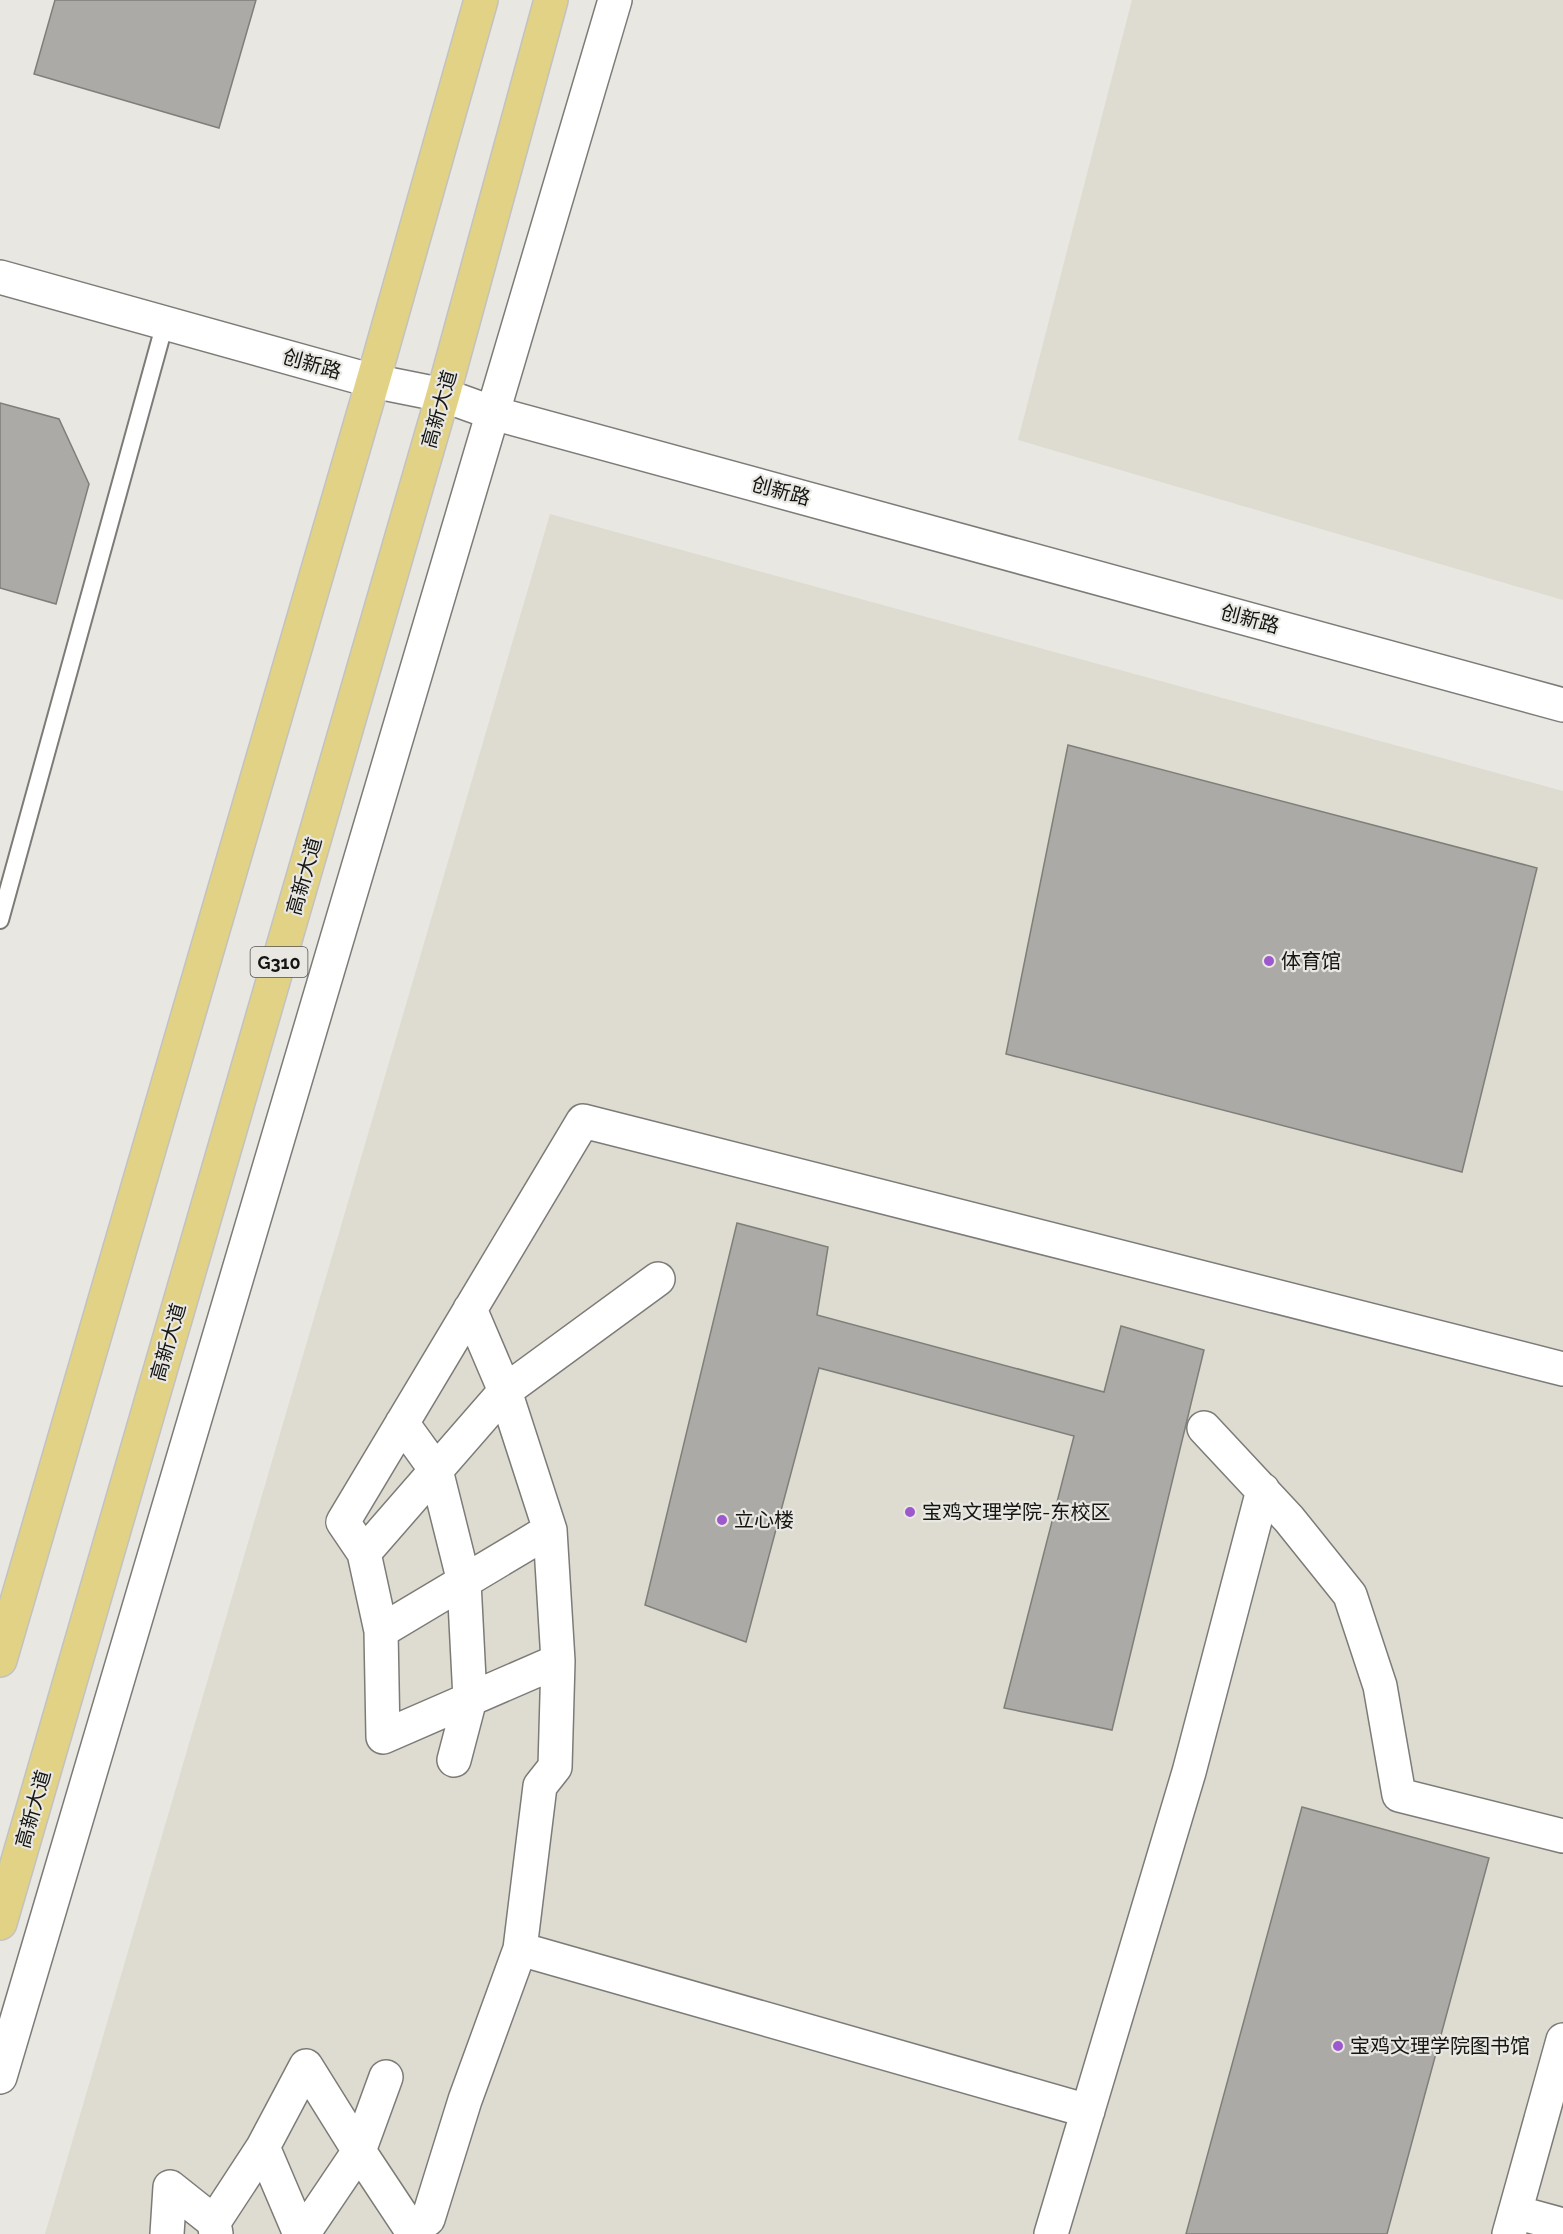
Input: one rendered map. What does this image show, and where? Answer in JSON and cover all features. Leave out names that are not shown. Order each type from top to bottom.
[{"type":"highway","points":[[0,1660],[373,381],[481,0]]},
{"type":"highway","name":"高新大道","points":[[0,1923],[443,395],[551,0]]},
{"type":"street","points":[[0,2077],[615,0]]},
{"type":"street","name":"创新路","points":[[0,277],[373,381],[443,395],[493,413],[1563,705]]},
{"type":"street","points":[[558,1661],[383,1737],[381,1631],[364,1553],[343,1522],[583,1121],[1563,1369]]},
{"type":"street","points":[[364,1553],[505,1391],[658,1279]]},
{"type":"street","points":[[167,2234],[170,2187],[215,2228],[263,2147],[306,2066],[411,2233],[428,2219],[465,2100],[520,1949],[540,1786],[555,1767],[558,1661],[550,1530],[505,1391],[470,1309]]},
{"type":"street","points":[[402,1423],[436,1470],[464,1582],[470,1699],[454,1760]]},
{"type":"street","points":[[1204,1428],[1290,1519],[1350,1595],[1380,1686],[1399,1795],[1563,1836]]},
{"type":"street","points":[[1052,2234],[1189,1772],[1263,1490]]},
{"type":"street","points":[[381,1631],[550,1530]]},
{"type":"street","points":[[520,1949],[1088,2111]]},
{"type":"street","points":[[1563,2040],[1512,2223],[1563,2225]]},
{"type":"street","points":[[302,2234],[359,2151],[387,2077]]},
{"type":"street","points":[[263,2147],[302,2234]]},
{"type":"lane","points":[[0,920],[165,323]]},
{"type":"shaded area","points":[[1132,0],[1563,0],[1563,600],[1018,440]]},
{"type":"shaded area","name":"宝鸡文理学院-东校区","points":[[550,514],[1563,791],[1563,2234],[45,2234]]},
{"type":"building","points":[[55,0],[256,0],[219,128],[34,74]]},
{"type":"building","points":[[0,403],[59,419],[89,484],[56,604],[0,588]]},
{"type":"building","name":"体育馆","points":[[1068,745],[1537,868],[1462,1172],[1006,1054]]},
{"type":"building","name":"立心楼","points":[[737,1223],[828,1247],[817,1315],[1104,1392],[1121,1326],[1204,1350],[1112,1730],[1004,1708],[1074,1436],[819,1368],[746,1642],[645,1605]]},
{"type":"building","name":"宝鸡文理学院图书馆","points":[[1302,1807],[1489,1858],[1387,2234],[1186,2234]]},
{"type":"place","name":"体育馆","points":[[1269,961]]},
{"type":"place","name":"宝鸡文理学院-东校区","points":[[910,1512]]},
{"type":"place","name":"立心楼","points":[[722,1520]]},
{"type":"place","name":"宝鸡文理学院图书馆","points":[[1338,2046]]}]
